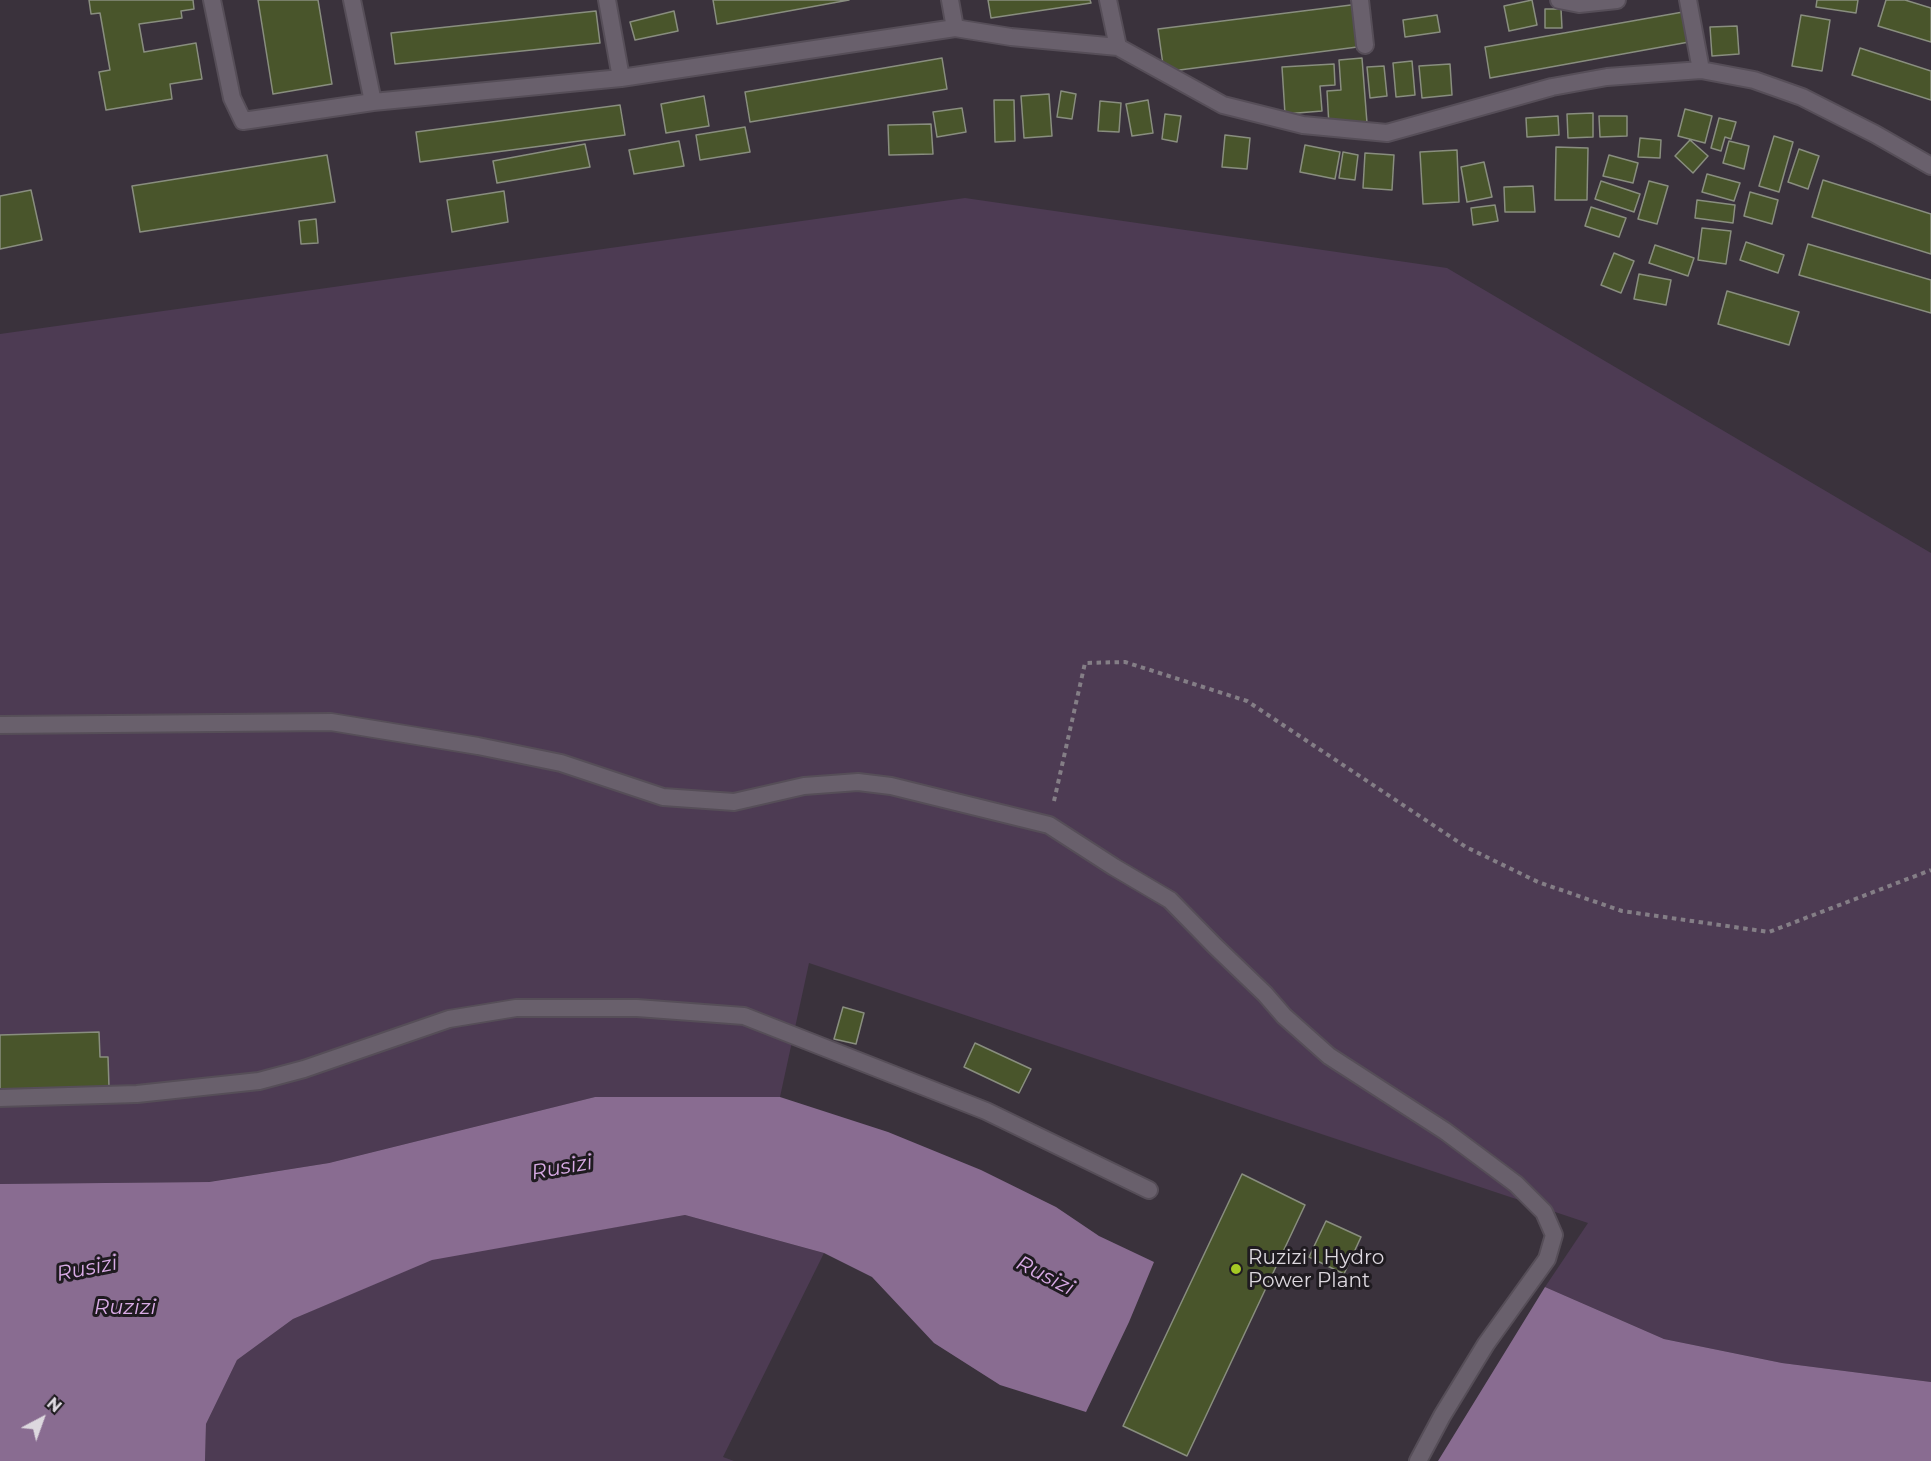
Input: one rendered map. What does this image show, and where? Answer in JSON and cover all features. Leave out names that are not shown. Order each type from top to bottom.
[{"type":"lane","points":[[212,0],[232,98],[243,121],[374,102],[621,78],[955,27],[1011,37],[1118,47],[1223,105],[1303,125],[1387,133],[1476,107],[1574,83],[1607,77],[1701,70],[1754,80],[1802,97],[1875,134],[1931,166]]},
{"type":"lane","points":[[352,0],[374,102]]},
{"type":"lane","points":[[608,0],[621,78]]},
{"type":"lane","points":[[950,0],[955,27]]},
{"type":"lane","points":[[1108,0],[1118,47]]},
{"type":"lane","points":[[1360,0],[1365,45]]},
{"type":"lane","points":[[1559,0],[1579,4],[1617,0]]},
{"type":"lane","points":[[1688,0],[1701,70]]},
{"type":"lane","points":[[0,725],[331,722],[478,746],[561,763],[663,797],[734,802],[804,786],[858,782],[891,786],[1049,825],[1170,900],[1265,994],[1284,1016],[1329,1056],[1445,1131],[1516,1184],[1544,1212],[1554,1235],[1547,1259],[1486,1344],[1442,1416],[1418,1461]]},
{"type":"lane","points":[[0,1098],[137,1094],[260,1081],[304,1069],[449,1019],[516,1008],[637,1008],[744,1016],[986,1110],[1149,1190]]},
{"type":"path","points":[[1049,825],[1084,663],[1125,662],[1247,701],[1466,847],[1538,882],[1622,911],[1769,932],[1931,870]]},
{"type":"shaded area","points":[[965,198],[1447,268],[1931,553],[1931,1382],[1782,1363],[1664,1339],[1545,1287],[1588,1223],[809,963],[780,1097],[595,1097],[329,1163],[208,1182],[0,1184],[0,334]]},
{"type":"shaded area","points":[[685,1215],[824,1253],[723,1457],[734,1461],[205,1461],[206,1424],[237,1360],[293,1319],[432,1259]]},
{"type":"water","name":"Ruzizi","points":[[595,1097],[780,1097],[888,1132],[981,1170],[1056,1207],[1099,1236],[1154,1262],[1129,1322],[1086,1412],[1000,1385],[934,1343],[872,1277],[824,1253],[685,1215],[432,1260],[293,1319],[237,1360],[206,1424],[205,1461],[0,1461],[0,1184],[209,1182],[329,1163]]},
{"type":"water","points":[[1545,1287],[1664,1339],[1782,1363],[1931,1382],[1931,1461],[1438,1461]]},
{"type":"building","points":[[89,0],[193,0],[194,9],[181,11],[182,18],[139,24],[144,52],[196,43],[202,79],[170,84],[172,99],[106,110],[99,72],[110,70],[100,13],[91,14]]},
{"type":"building","points":[[258,0],[318,0],[332,84],[273,94]]},
{"type":"building","points":[[713,0],[849,0],[717,24]]},
{"type":"building","points":[[988,0],[1090,0],[1091,3],[991,18]]},
{"type":"building","points":[[1532,0],[1537,25],[1509,31],[1504,6]]},
{"type":"building","points":[[1817,0],[1858,0],[1856,13],[1816,7]]},
{"type":"building","points":[[1886,0],[1905,0],[1931,8],[1931,42],[1878,26]]},
{"type":"building","points":[[1359,4],[1365,46],[1164,72],[1158,29]]},
{"type":"building","points":[[1545,9],[1561,9],[1562,28],[1545,28]]},
{"type":"building","points":[[596,11],[600,43],[395,64],[391,33]]},
{"type":"building","points":[[674,11],[678,31],[635,40],[630,22]]},
{"type":"building","points":[[1683,12],[1689,42],[1490,78],[1485,47]]},
{"type":"building","points":[[1437,15],[1440,32],[1405,37],[1403,20]]},
{"type":"building","points":[[1801,15],[1830,20],[1822,71],[1792,66]]},
{"type":"building","points":[[1737,26],[1739,54],[1712,56],[1710,27]]},
{"type":"building","points":[[1860,48],[1931,71],[1931,100],[1852,75]]},
{"type":"building","points":[[942,58],[947,89],[750,122],[745,92]]},
{"type":"building","points":[[1362,58],[1367,123],[1329,126],[1327,91],[1341,90],[1339,60]]},
{"type":"building","points":[[1412,61],[1415,95],[1396,97],[1393,63]]},
{"type":"building","points":[[1334,64],[1335,85],[1320,86],[1322,111],[1285,114],[1282,67]]},
{"type":"building","points":[[1450,64],[1452,95],[1422,98],[1419,66]]},
{"type":"building","points":[[1384,66],[1387,96],[1370,98],[1367,67]]},
{"type":"building","points":[[1061,91],[1076,94],[1072,119],[1057,117]]},
{"type":"building","points":[[1049,94],[1052,136],[1024,138],[1021,96]]},
{"type":"building","points":[[704,96],[709,126],[666,133],[661,104]]},
{"type":"building","points":[[994,100],[1014,100],[1015,141],[995,142]]},
{"type":"building","points":[[1148,100],[1153,133],[1132,136],[1126,104]]},
{"type":"building","points":[[1100,101],[1121,103],[1119,132],[1098,131]]},
{"type":"building","points":[[620,105],[625,135],[420,162],[416,132]]},
{"type":"building","points":[[962,108],[966,132],[937,137],[933,112]]},
{"type":"building","points":[[1685,109],[1712,116],[1705,143],[1678,136]]},
{"type":"building","points":[[1593,113],[1593,137],[1568,138],[1567,114]]},
{"type":"building","points":[[1165,114],[1181,116],[1177,142],[1162,139]]},
{"type":"building","points":[[1558,116],[1559,135],[1527,137],[1526,118]]},
{"type":"building","points":[[1599,116],[1627,116],[1627,136],[1600,137]]},
{"type":"building","points":[[1719,118],[1736,122],[1731,139],[1725,137],[1721,151],[1711,148]]},
{"type":"building","points":[[931,124],[933,154],[889,155],[888,125]]},
{"type":"building","points":[[745,127],[750,152],[700,160],[696,135]]},
{"type":"building","points":[[1225,135],[1250,138],[1247,169],[1222,167]]},
{"type":"building","points":[[1774,136],[1793,142],[1779,192],[1759,186]]},
{"type":"building","points":[[1640,138],[1661,140],[1660,158],[1638,157]]},
{"type":"building","points":[[1690,140],[1708,156],[1693,173],[1675,156]]},
{"type":"building","points":[[679,141],[684,166],[634,174],[629,150]]},
{"type":"building","points":[[1729,141],[1749,146],[1744,169],[1723,163]]},
{"type":"building","points":[[585,144],[590,167],[497,183],[493,161]]},
{"type":"building","points":[[1305,145],[1340,152],[1335,179],[1300,172]]},
{"type":"building","points":[[1556,147],[1588,148],[1587,200],[1555,200]]},
{"type":"building","points":[[1799,149],[1819,156],[1808,189],[1788,182]]},
{"type":"building","points":[[1457,150],[1459,202],[1423,204],[1420,152]]},
{"type":"building","points":[[1343,152],[1358,155],[1355,180],[1339,178]]},
{"type":"building","points":[[1365,153],[1394,155],[1392,190],[1363,188]]},
{"type":"building","points":[[327,155],[335,202],[140,232],[132,186]]},
{"type":"building","points":[[1609,155],[1638,163],[1633,183],[1603,176]]},
{"type":"building","points":[[1484,162],[1492,197],[1467,202],[1461,167]]},
{"type":"building","points":[[1707,174],[1740,183],[1734,201],[1702,192]]},
{"type":"building","points":[[1823,180],[1931,214],[1931,254],[1812,217]]},
{"type":"building","points":[[1601,181],[1640,194],[1634,212],[1595,199]]},
{"type":"building","points":[[1649,181],[1668,186],[1657,224],[1638,219]]},
{"type":"building","points":[[1533,186],[1535,212],[1505,212],[1504,187]]},
{"type":"building","points":[[31,190],[42,240],[0,249],[0,196]]},
{"type":"building","points":[[504,191],[508,222],[452,232],[447,200]]},
{"type":"building","points":[[1750,192],[1778,200],[1772,224],[1744,216]]},
{"type":"building","points":[[1697,200],[1735,205],[1733,223],[1695,218]]},
{"type":"building","points":[[1495,205],[1498,221],[1473,225],[1471,208]]},
{"type":"building","points":[[1591,207],[1626,218],[1619,237],[1585,226]]},
{"type":"building","points":[[316,219],[318,243],[301,244],[299,221]]},
{"type":"building","points":[[1702,228],[1731,231],[1726,264],[1698,260]]},
{"type":"building","points":[[1746,242],[1784,255],[1778,273],[1740,260]]},
{"type":"building","points":[[1808,244],[1931,280],[1931,313],[1799,275]]},
{"type":"building","points":[[1655,245],[1694,258],[1688,276],[1649,263]]},
{"type":"building","points":[[1614,253],[1634,261],[1621,293],[1601,285]]},
{"type":"building","points":[[1639,274],[1671,280],[1666,305],[1634,299]]},
{"type":"building","points":[[1727,291],[1799,312],[1789,345],[1718,324]]},
{"type":"building","points":[[843,1007],[864,1013],[856,1044],[834,1039]]},
{"type":"building","points":[[99,1032],[100,1057],[108,1057],[109,1087],[0,1090],[0,1035]]},
{"type":"building","points":[[975,1043],[1031,1069],[1019,1093],[964,1067]]},
{"type":"building","name":"Ruzizi I Hydro Power Plant","points":[[1242,1174],[1305,1205],[1187,1456],[1123,1426]]},
{"type":"building","points":[[1326,1221],[1361,1237],[1344,1274],[1309,1257]]},
{"type":"place","name":"Ruzizi I Hydro Power Plant","points":[[1236,1269]]},
{"type":"water label","name":"Rusizi","points":[[562,1168]]},
{"type":"water label","name":"Rusizi","points":[[87,1269]]},
{"type":"water label","name":"Rusizi","points":[[1045,1276]]}]
